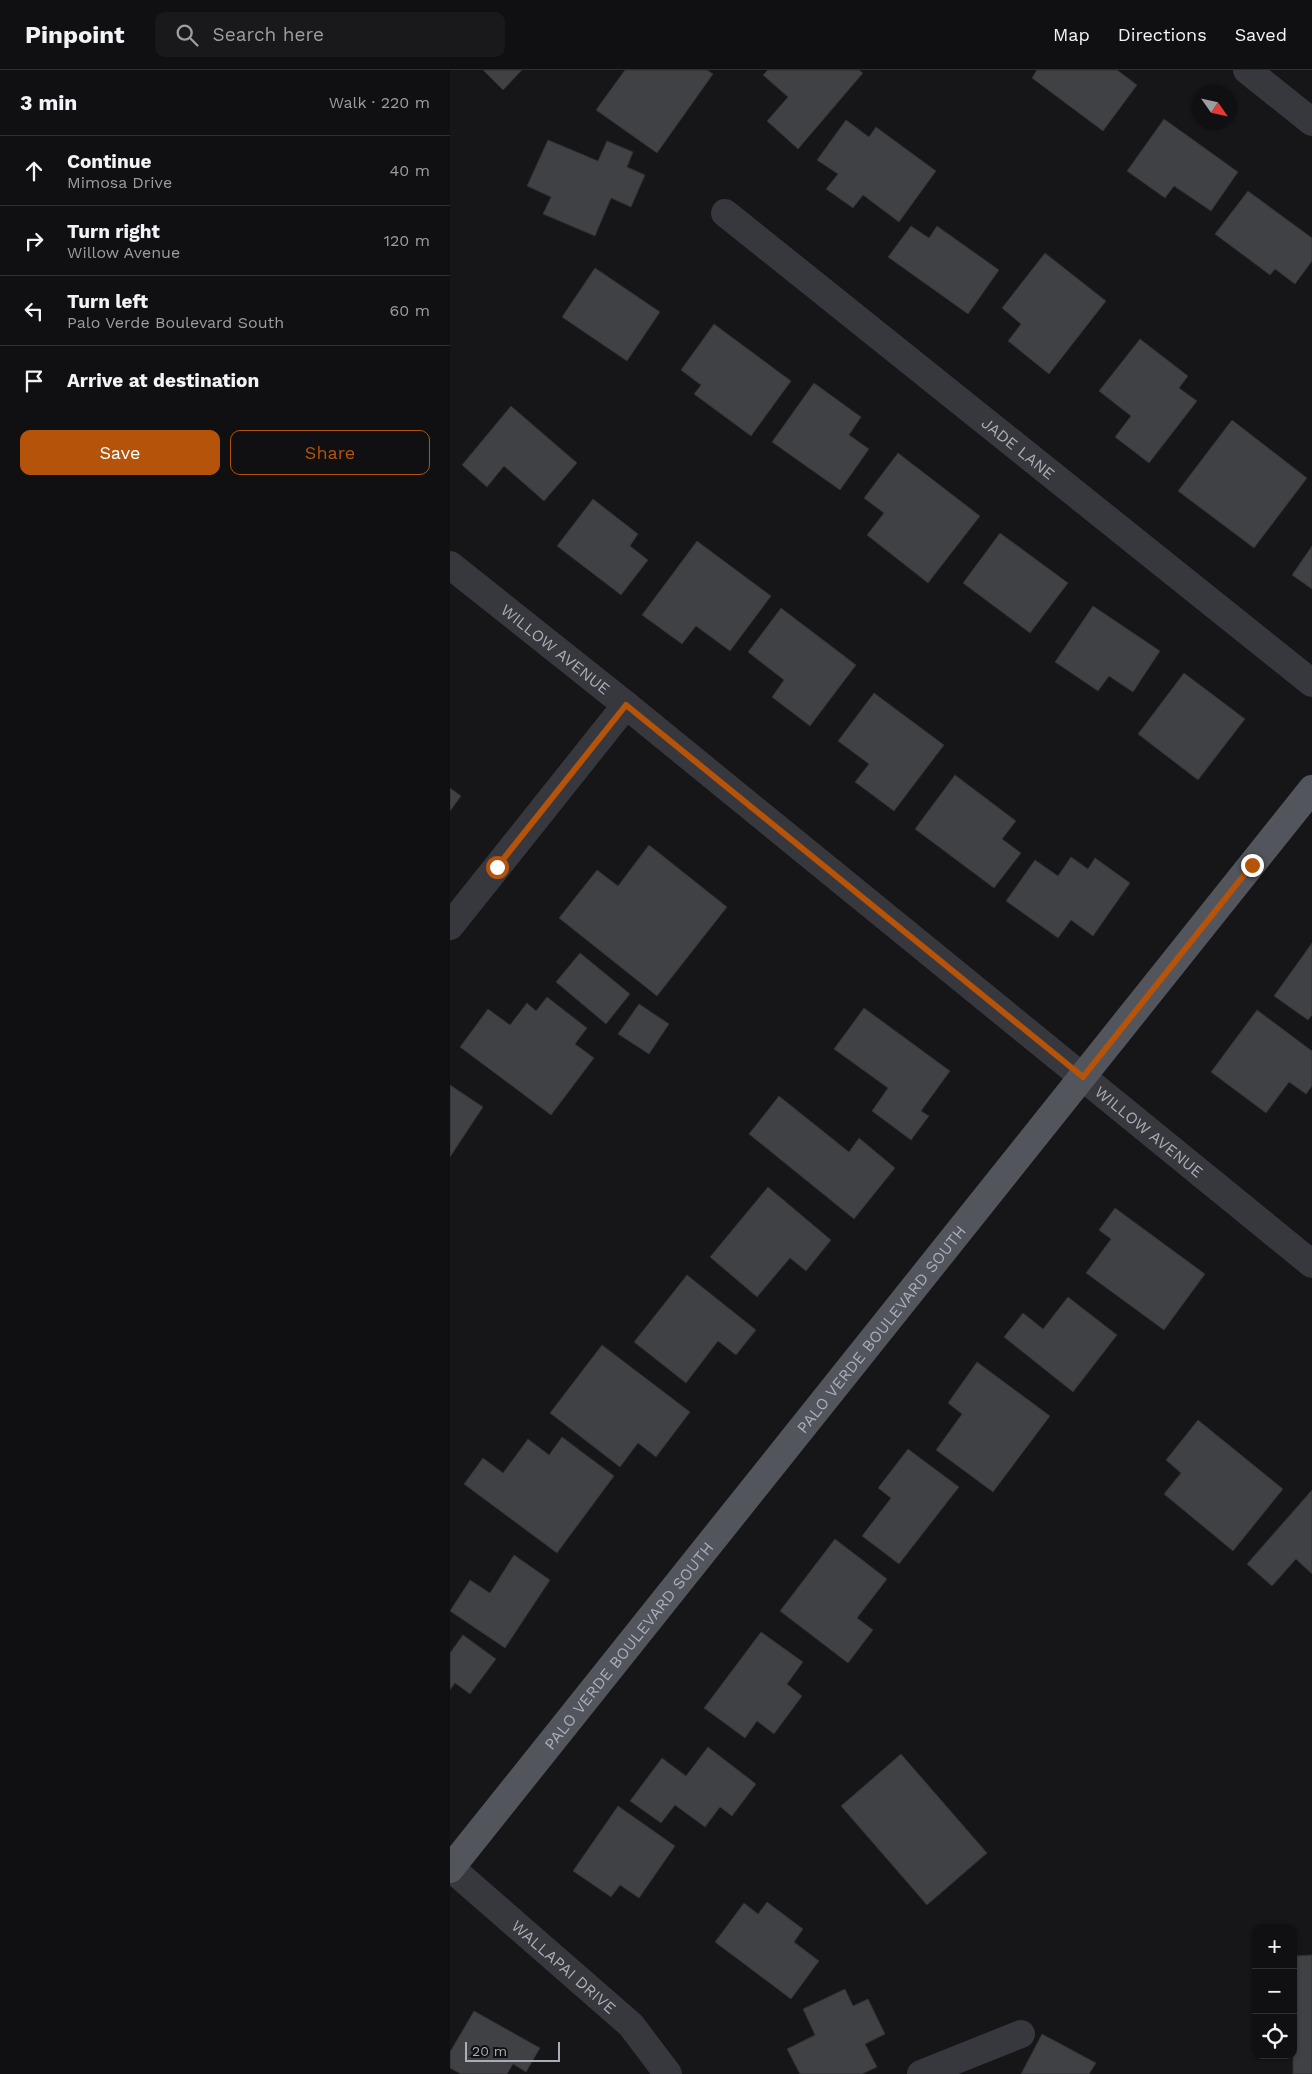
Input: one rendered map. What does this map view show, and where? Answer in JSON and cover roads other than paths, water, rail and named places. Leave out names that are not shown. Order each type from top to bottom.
[{"type":"main road","name":"PALO VERDE BOULEVARD SOUTH","points":[[450,1869],[1312,789]]},
{"type":"street","points":[[1247,70],[1312,122]]},
{"type":"street","name":"JADE LANE","points":[[725,213],[1312,683]]},
{"type":"street","name":"WILLOW AVENUE","points":[[450,565],[626,705],[1312,1264]]},
{"type":"street","points":[[450,926],[626,705]]},
{"type":"street","name":"WALLAPAI DRIVE","points":[[450,1869],[631,2025],[668,2074]]},
{"type":"street","points":[[920,2074],[1021,2034]]}]
